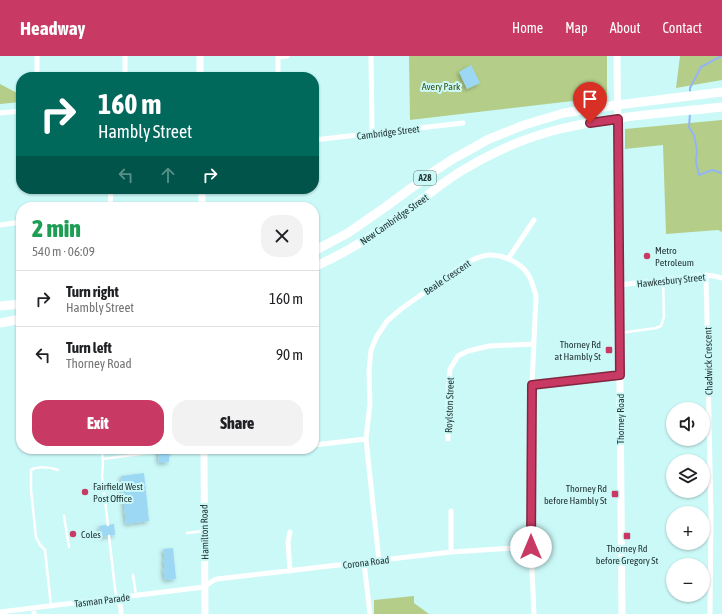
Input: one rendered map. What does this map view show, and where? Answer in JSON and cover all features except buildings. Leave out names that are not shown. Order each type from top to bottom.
[{"type":"highway","name":"New Cambridge Street","points":[[319,248],[348,233],[436,170],[460,155],[489,139],[524,124],[564,113],[722,92]]},
{"type":"highway","name":"New Cambridge Street","points":[[319,265],[359,244],[463,170],[517,143],[552,131],[580,125],[678,111],[722,107]]},
{"type":"highway","points":[[0,306],[16,304]]},
{"type":"highway","points":[[0,322],[16,320]]},
{"type":"street","points":[[37,56],[37,72]]},
{"type":"street","points":[[125,56],[125,72]]},
{"type":"street","points":[[200,56],[200,72]]},
{"type":"street","points":[[278,72],[278,57],[287,56]]},
{"type":"street","points":[[371,56],[372,134]]},
{"type":"street","name":"Thorney Road","points":[[617,56],[622,614]]},
{"type":"street","points":[[0,113],[16,111]]},
{"type":"street","name":"Cambridge Street","points":[[319,139],[463,123]]},
{"type":"street","points":[[508,259],[534,220]]},
{"type":"street","points":[[0,225],[16,223]]},
{"type":"street","name":"Beale Crescent","points":[[379,561],[366,439],[370,404],[369,372],[371,350],[377,336],[387,321],[401,309],[467,262],[488,255],[508,259],[519,265],[527,273],[533,285],[536,296],[532,385],[531,547],[534,614]]},
{"type":"street","name":"Hawkesbury Street","points":[[619,285],[706,275],[722,278]]},
{"type":"street","name":"Chadwick Crescent","points":[[706,275],[711,514],[710,614]]},
{"type":"street","name":"Roylston Street","points":[[448,439],[448,394],[450,369],[458,356],[468,350],[489,346],[534,344]]},
{"type":"street","points":[[532,385],[620,375]]},
{"type":"street","points":[[319,444],[366,439]]},
{"type":"street","name":"Hamilton Road","points":[[204,454],[205,614]]},
{"type":"street","points":[[450,511],[451,552]]},
{"type":"street","points":[[290,532],[288,542],[290,571]]},
{"type":"street","name":"Corona Road","points":[[204,587],[217,579],[451,552],[531,547]]},
{"type":"street","points":[[364,563],[370,614]]},
{"type":"street","name":"Tasman Parade","points":[[0,612],[204,587]]},
{"type":"street","points":[[118,598],[121,614]]},
{"type":"street","points":[[34,608],[34,614]]},
{"type":"lane","points":[[620,333],[661,326],[664,317],[663,280]]},
{"type":"lane","points":[[102,454],[102,476],[108,525]]},
{"type":"lane","points":[[103,459],[140,454]]},
{"type":"lane","points":[[51,606],[45,550],[40,545],[36,537],[31,470],[35,468],[53,468],[58,470]]},
{"type":"lane","points":[[64,516],[69,547]]},
{"type":"lane","points":[[187,533],[204,531]]},
{"type":"lane","points":[[109,536],[115,589],[118,598]]},
{"type":"lane","points":[[133,575],[136,596]]},
{"type":"green space","name":"Avery Park","points":[[409,56],[607,56],[607,97],[410,120]]},
{"type":"green space","points":[[680,56],[722,56],[722,80],[676,88]]},
{"type":"green space","points":[[0,84],[16,92],[16,102],[0,104]]},
{"type":"green space","points":[[722,120],[722,232],[718,230],[666,234],[663,145],[625,149],[625,129]]},
{"type":"green space","points":[[414,596],[414,603],[429,614],[374,614],[374,600]]},
{"type":"waterway","points":[[690,93],[690,88],[701,67],[721,56]]},
{"type":"waterway","points":[[690,113],[689,127],[694,135],[697,151],[696,162],[699,175],[712,170],[722,173]]},
{"type":"place","name":"Metro Petroleum","points":[[647,256]]},
{"type":"place","name":"Thorney Rd at Hambly St","points":[[609,350]]},
{"type":"place","name":"Fairfield West Post Office","points":[[85,492]]},
{"type":"place","name":"Thorney Rd before Hambly St","points":[[615,494]]},
{"type":"place","name":"Coles","points":[[73,534]]},
{"type":"place","name":"Thorney Rd before Gregory St","points":[[627,536]]},
{"type":"route","points":[[531,547],[532,385],[620,375],[618,119],[590,123]]}]
